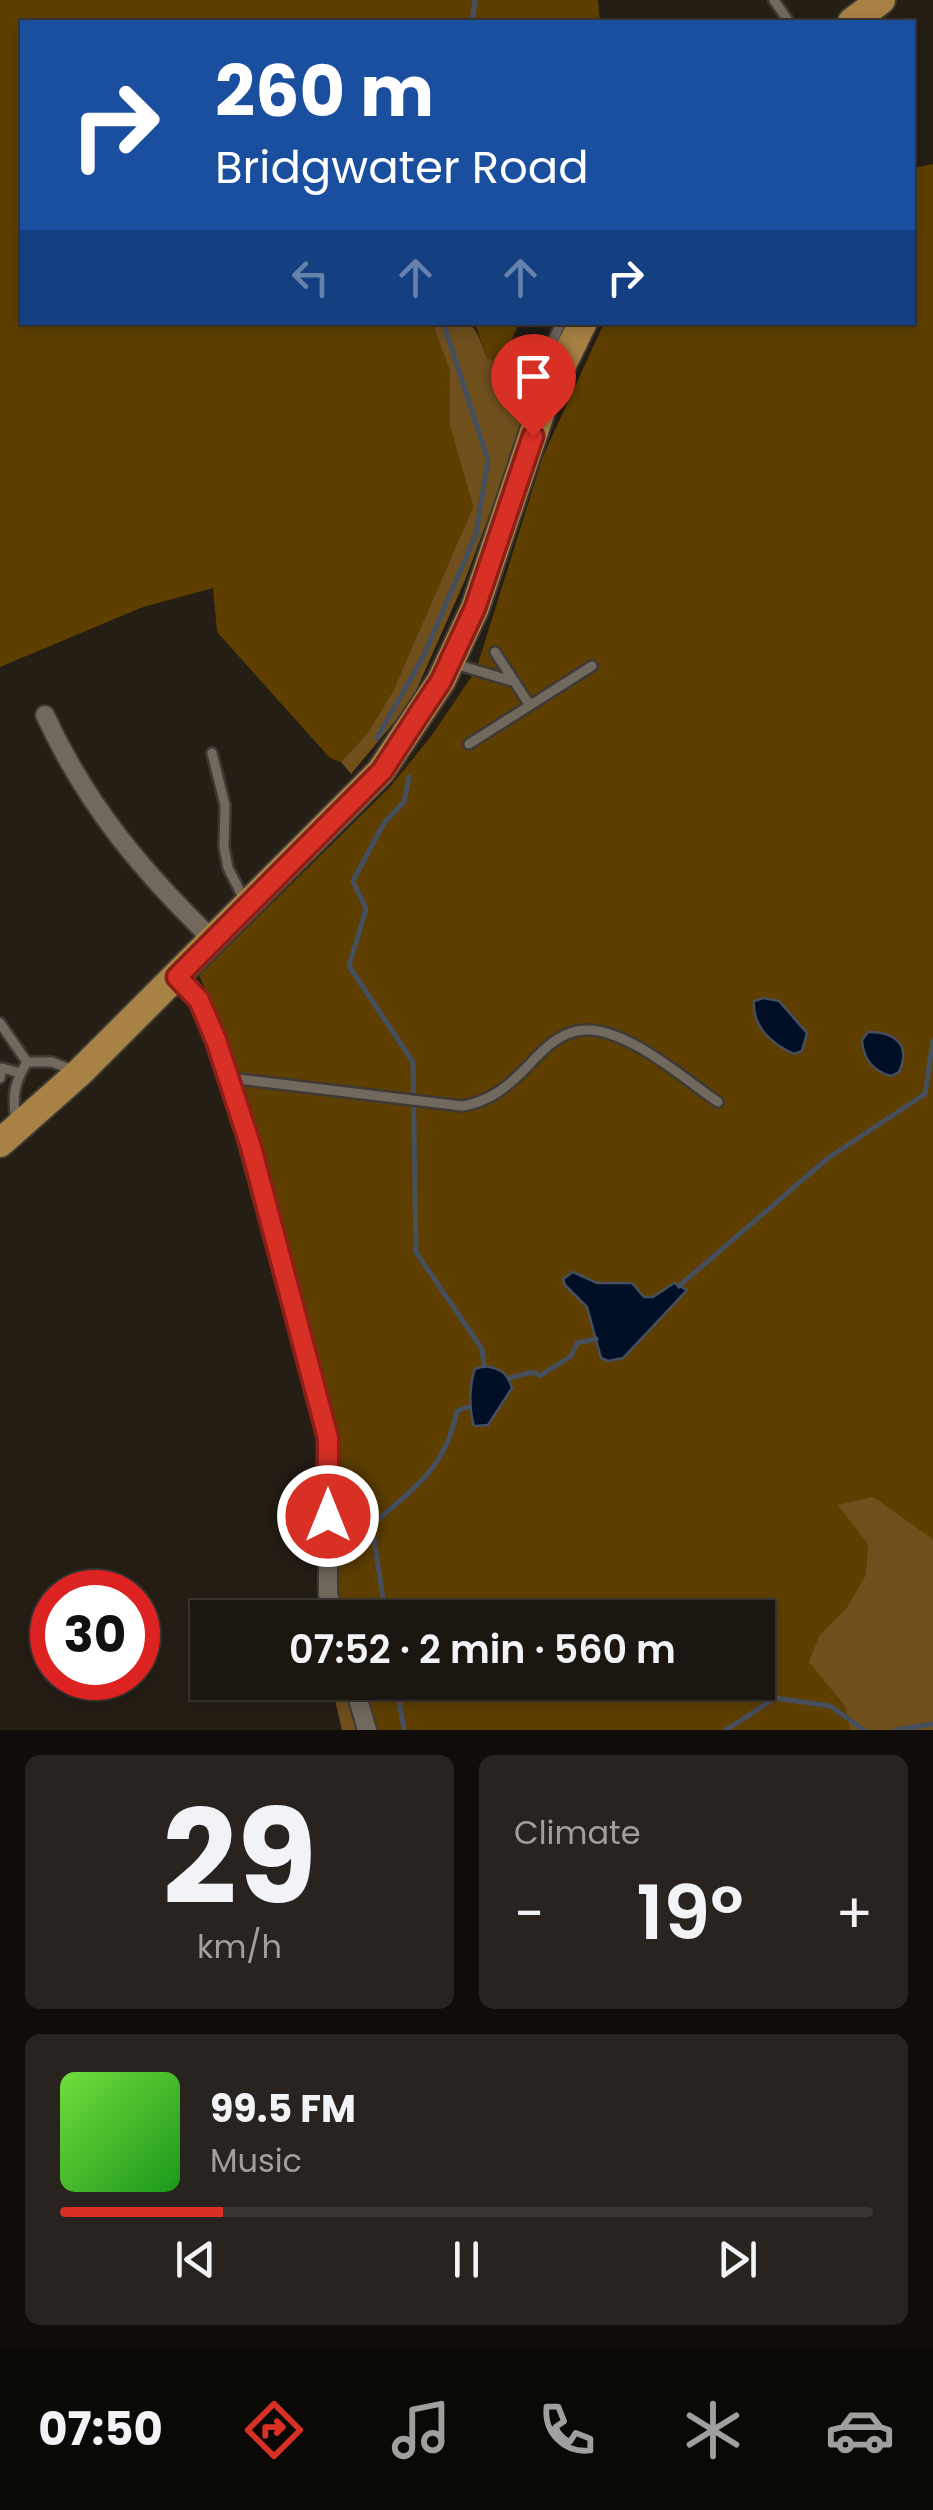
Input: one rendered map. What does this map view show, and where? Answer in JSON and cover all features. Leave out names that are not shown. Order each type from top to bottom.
[{"type":"highway","points":[[855,20],[881,0]]},
{"type":"highway","points":[[9,1136],[80,1073],[382,771],[441,681],[475,608],[544,402],[582,325]]},
{"type":"street","points":[[44,716],[66,762],[136,862],[213,940]]},
{"type":"street","points":[[177,977],[199,1000],[230,1078],[328,1438],[330,1600]]},
{"type":"street","points":[[358,1700],[367,1730]]},
{"type":"lane","points":[[544,402],[537,378],[560,325]]},
{"type":"lane","points":[[496,652],[529,704]]},
{"type":"lane","points":[[449,662],[515,682]]},
{"type":"lane","points":[[469,744],[592,666]]},
{"type":"lane","points":[[212,753],[225,805],[228,868],[247,906]]},
{"type":"lane","points":[[0,1023],[27,1062]]},
{"type":"lane","points":[[230,1078],[462,1106],[480,1103],[515,1078],[546,1047],[583,1030],[621,1037],[718,1102]]},
{"type":"lane","points":[[27,1062],[52,1062],[80,1073]]},
{"type":"lane","points":[[9,1136],[16,1080],[27,1062]]},
{"type":"lane","points":[[0,1078],[2,1068],[20,1073]]},
{"type":"shaded area","points":[[0,0],[598,0],[600,20],[20,20],[20,325],[433,325],[450,371],[451,425],[473,507],[393,691],[367,734],[341,762],[330,758],[217,632],[213,588],[143,607],[0,667]]},
{"type":"shaded area","points":[[933,164],[933,1730],[374,1730],[366,1700],[775,1700],[775,1600],[337,1600],[336,1443],[245,1095],[199,975],[390,787],[432,735],[476,670],[543,456],[603,325],[915,325],[915,168]]},
{"type":"shaded area","points":[[433,325],[470,326],[487,358],[514,371],[529,409],[465,580],[411,702],[351,774],[341,762],[367,734],[393,691],[473,507],[450,425],[450,371]]},
{"type":"shaded area","points":[[472,325],[518,325],[501,365],[487,358]]},
{"type":"shaded area","points":[[873,1497],[933,1539],[933,1730],[850,1730],[845,1706],[809,1662],[819,1636],[846,1609],[866,1575],[868,1544],[838,1505]]},
{"type":"shaded area","points":[[335,1700],[350,1700],[359,1730],[342,1730]]},
{"type":"water","points":[[754,1001],[779,1001],[807,1033],[802,1051],[794,1054],[786,1050],[760,1027]]},
{"type":"water","points":[[868,1032],[893,1037],[902,1047],[899,1072],[891,1076],[870,1063],[862,1040]]},
{"type":"water","points":[[573,1272],[597,1283],[632,1283],[644,1297],[653,1297],[674,1283],[687,1290],[623,1358],[608,1361],[601,1358],[587,1307],[565,1285],[563,1279]]},
{"type":"water","points":[[484,1366],[502,1372],[512,1388],[488,1425],[474,1426],[472,1382],[475,1369]]},
{"type":"waterway","points":[[472,20],[475,0]]},
{"type":"waterway","points":[[377,738],[423,657],[476,534],[488,460],[444,325]]},
{"type":"waterway","points":[[409,777],[404,802],[384,823],[353,881],[366,909],[349,966],[413,1062],[416,1252],[482,1349],[484,1366]]},
{"type":"waterway","points":[[679,1286],[828,1158],[925,1094],[933,1040]]},
{"type":"waterway","points":[[509,1378],[534,1372],[540,1376],[571,1356],[577,1343],[596,1339]]},
{"type":"waterway","points":[[383,1600],[372,1525],[426,1476],[445,1448],[457,1411],[468,1407]]},
{"type":"waterway","points":[[726,1730],[775,1698],[830,1706],[864,1730]]},
{"type":"waterway","points":[[399,1700],[404,1730]]},
{"type":"waterway","points":[[896,1730],[933,1724]]},
{"type":"route","points":[[328,1516],[328,1438],[251,1147],[230,1078],[199,1000],[177,977],[382,771],[441,681],[475,608],[533,436]]}]
